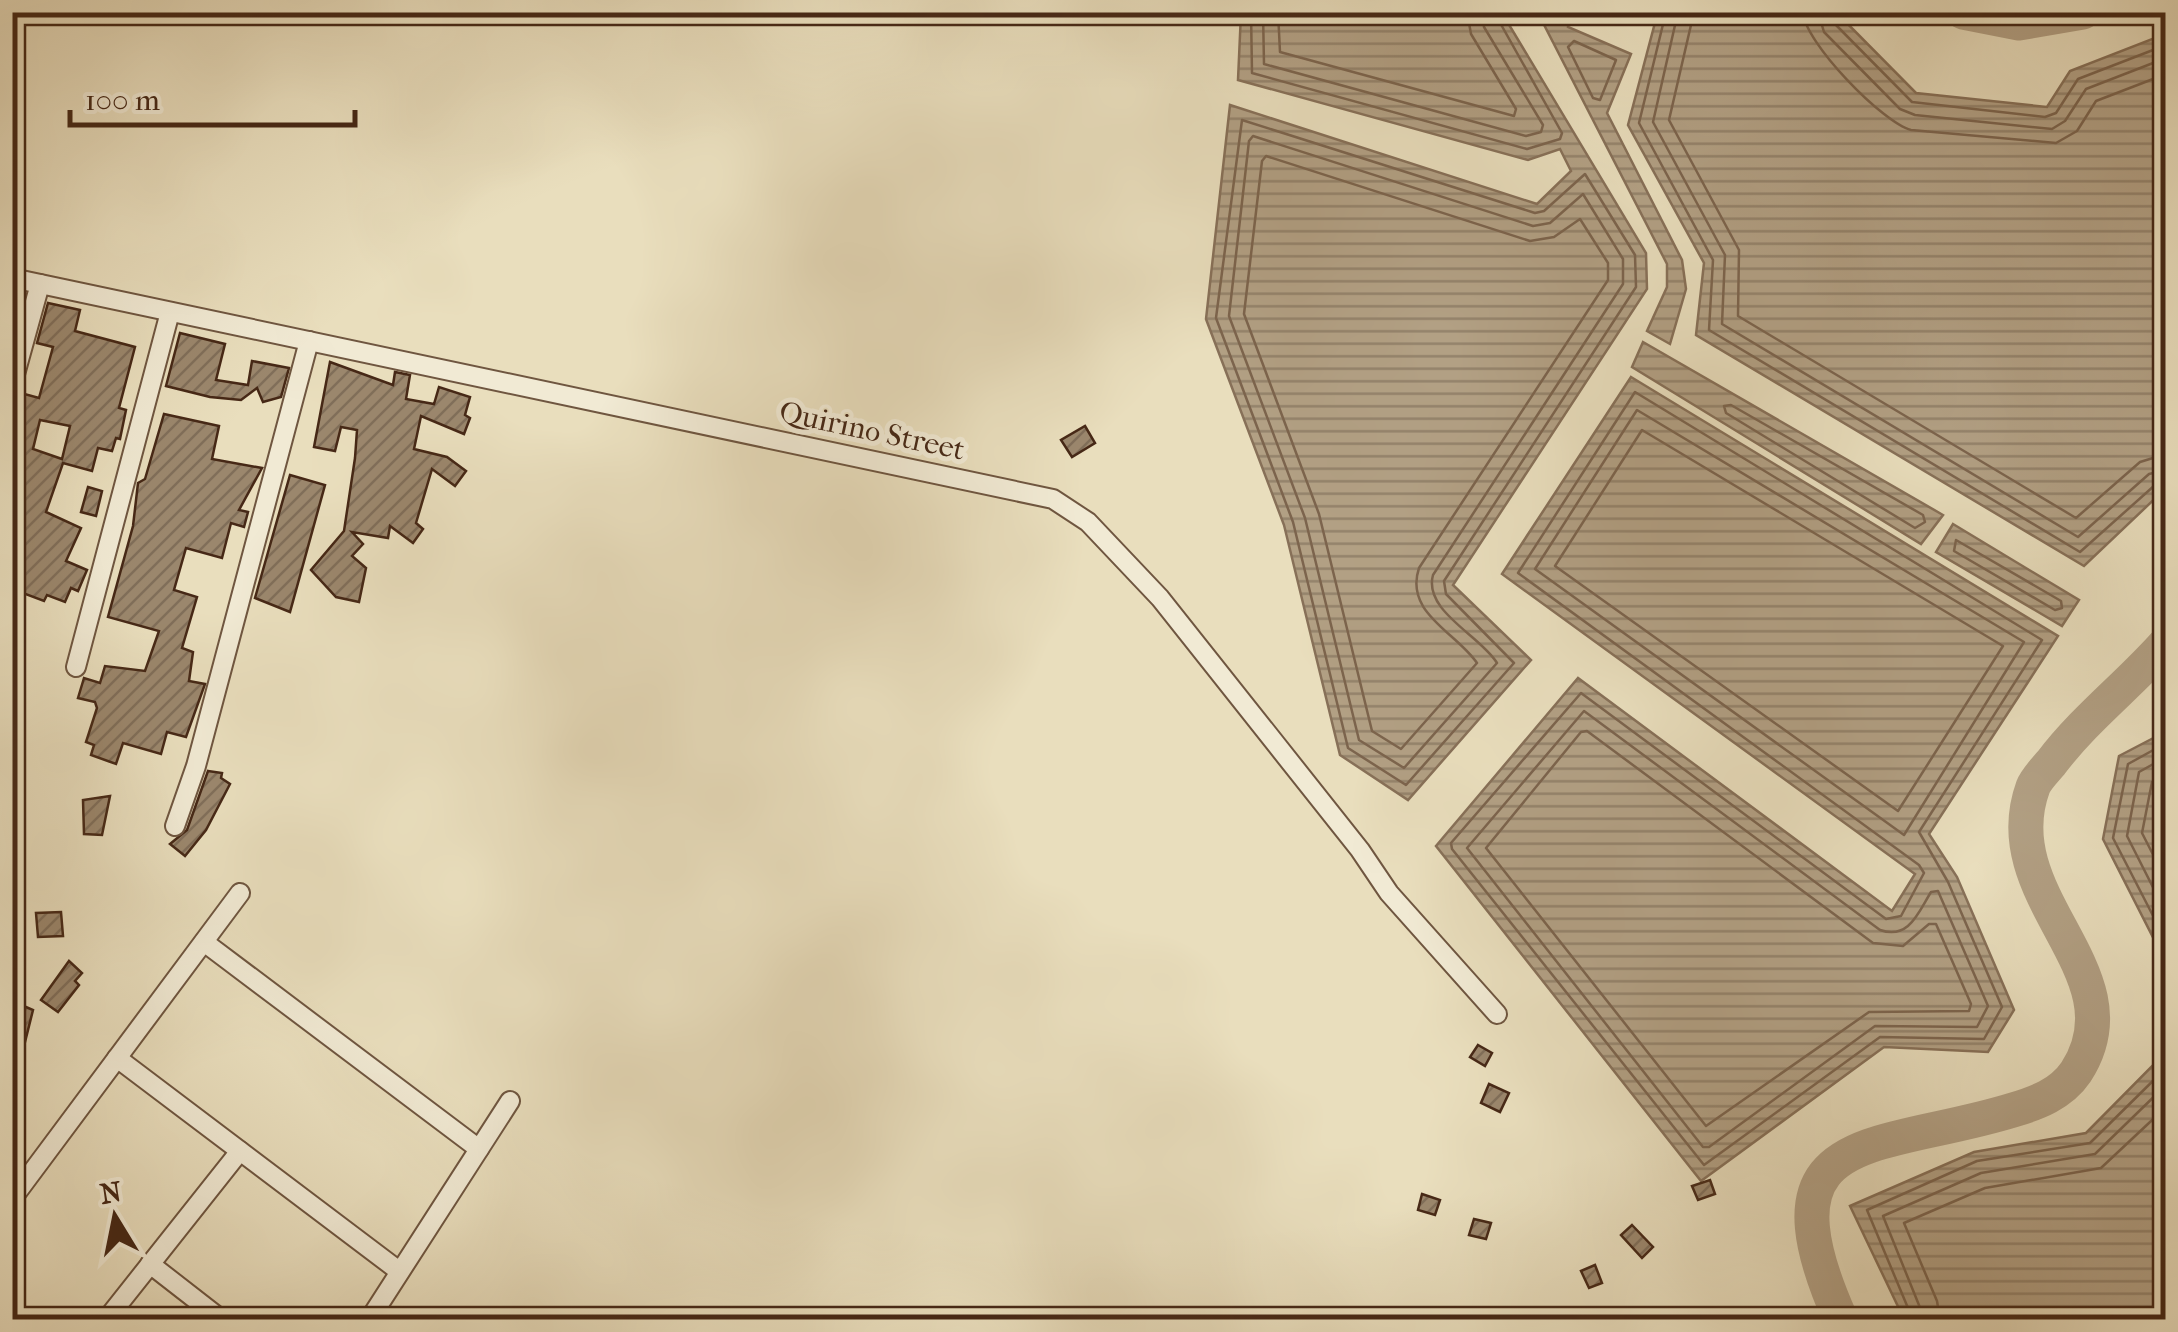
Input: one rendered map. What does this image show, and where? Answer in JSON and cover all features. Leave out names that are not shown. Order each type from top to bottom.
[{"type":"street","name":"Quirino Street","points":[[12,278],[1053,499],[1088,522],[1160,598],[1360,850],[1389,893],[1496,1014]]},
{"type":"street","points":[[12,385],[40,284]]},
{"type":"street","points":[[76,667],[170,312]]},
{"type":"street","points":[[175,826],[196,766],[309,342]]},
{"type":"street","points":[[12,1200],[240,893]]},
{"type":"street","points":[[204,942],[479,1149]]},
{"type":"street","points":[[117,1058],[399,1271]]},
{"type":"street","points":[[369,1320],[510,1101]]},
{"type":"street","points":[[106,1320],[240,1151]]},
{"type":"street","points":[[150,1264],[222,1320]]},
{"type":"water","points":[[1241,13],[1502,13],[1646,253],[1647,289],[1453,585],[1531,660],[1408,800],[1340,755],[1284,525],[1206,319],[1230,105],[1537,204],[1571,171],[1560,149],[1528,160],[1238,80]]},
{"type":"water","points":[[1538,13],[1570,13],[1568,27],[1631,54],[1607,113],[1682,260],[1686,289],[1670,344],[1647,331],[1667,287],[1667,264]]},
{"type":"water","points":[[1651,13],[1837,13],[1916,93],[2047,107],[2070,71],[2165,34],[2165,489],[2084,566],[1696,335],[1704,263],[1628,125],[1657,15]]},
{"type":"water","points":[[1643,342],[1943,515],[1921,544],[1632,367]]},
{"type":"water","points":[[1631,377],[2058,636],[1929,834],[1957,877],[2014,1010],[1988,1052],[1884,1047],[1701,1181],[1436,846],[1578,678],[1892,911],[1915,874],[1502,574]]},
{"type":"water","points":[[1953,524],[2079,600],[2062,626],[1936,552]]},
{"type":"water","points":[[2165,732],[2166,952],[2161,953],[2103,839],[2119,756]]},
{"type":"water","points":[[2165,1053],[2165,1308],[2133,1320],[1904,1319],[1850,1206],[1974,1152],[2086,1133]]},
{"type":"building","points":[[48,303],[80,310],[75,331],[135,347],[119,408],[126,410],[120,439],[116,438],[112,451],[98,448],[92,471],[63,463],[46,512],[81,528],[66,561],[87,570],[78,591],[71,588],[65,602],[47,595],[44,601],[12,589],[12,563],[23,538],[12,534],[12,397],[21,393],[39,398],[53,347],[37,343]],"holes":[[[40,420],[70,426],[62,459],[33,449]]]},
{"type":"building","points":[[180,333],[225,344],[216,380],[248,385],[252,361],[289,368],[281,397],[263,402],[257,388],[241,400],[166,386]]},
{"type":"building","points":[[330,362],[393,385],[395,372],[410,375],[406,399],[434,404],[439,387],[470,397],[465,415],[470,418],[464,434],[421,416],[414,449],[447,457],[466,471],[455,486],[432,469],[416,523],[423,529],[413,543],[390,526],[388,538],[352,532],[363,544],[352,556],[366,568],[359,602],[336,597],[311,570],[344,531],[355,458],[357,430],[341,427],[335,451],[314,447]]},
{"type":"building","points":[[164,414],[219,426],[212,459],[262,468],[239,510],[248,512],[244,527],[231,523],[222,558],[186,548],[174,590],[197,597],[182,648],[193,652],[189,681],[205,684],[186,737],[167,732],[161,754],[123,743],[116,764],[91,755],[94,745],[86,742],[97,708],[95,702],[78,698],[84,678],[100,683],[105,666],[145,671],[159,631],[108,617],[133,526],[138,483],[145,479]]},
{"type":"building","points":[[1085,426],[1095,443],[1072,457],[1061,440]]},
{"type":"building","points":[[290,475],[325,485],[290,612],[255,598]]},
{"type":"building","points":[[88,487],[102,491],[96,516],[81,512]]},
{"type":"building","points":[[208,771],[222,773],[221,778],[230,784],[206,830],[185,856],[170,844],[187,830]]},
{"type":"building","points":[[110,796],[102,835],[84,834],[83,800]]},
{"type":"building","points":[[61,912],[63,936],[38,937],[36,913]]},
{"type":"building","points":[[69,961],[82,973],[75,981],[79,985],[58,1012],[41,1000]]},
{"type":"building","points":[[19,1004],[33,1010],[18,1070],[12,1069],[12,1006]]},
{"type":"building","points":[[1478,1045],[1492,1053],[1485,1066],[1470,1057]]},
{"type":"building","points":[[1489,1084],[1509,1093],[1500,1112],[1481,1103]]},
{"type":"building","points":[[1710,1180],[1715,1194],[1698,1200],[1692,1186]]},
{"type":"building","points":[[1422,1194],[1440,1200],[1435,1215],[1418,1210]]},
{"type":"building","points":[[1474,1219],[1491,1223],[1486,1239],[1469,1235]]},
{"type":"building","points":[[1632,1225],[1653,1247],[1642,1258],[1621,1235]]},
{"type":"building","points":[[1595,1265],[1602,1283],[1589,1288],[1581,1271]]},
{"type":"waterway","points":[[1963,12],[2019,23],[2083,12]]},
{"type":"waterway","points":[[1841,1320],[1818,1257],[1812,1211],[1821,1179],[1843,1158],[1876,1144],[2040,1101],[2056,1092],[2076,1072],[2091,1036],[2091,1001],[2080,967],[2032,865],[2026,827],[2033,787],[2078,731],[2166,643]]}]
